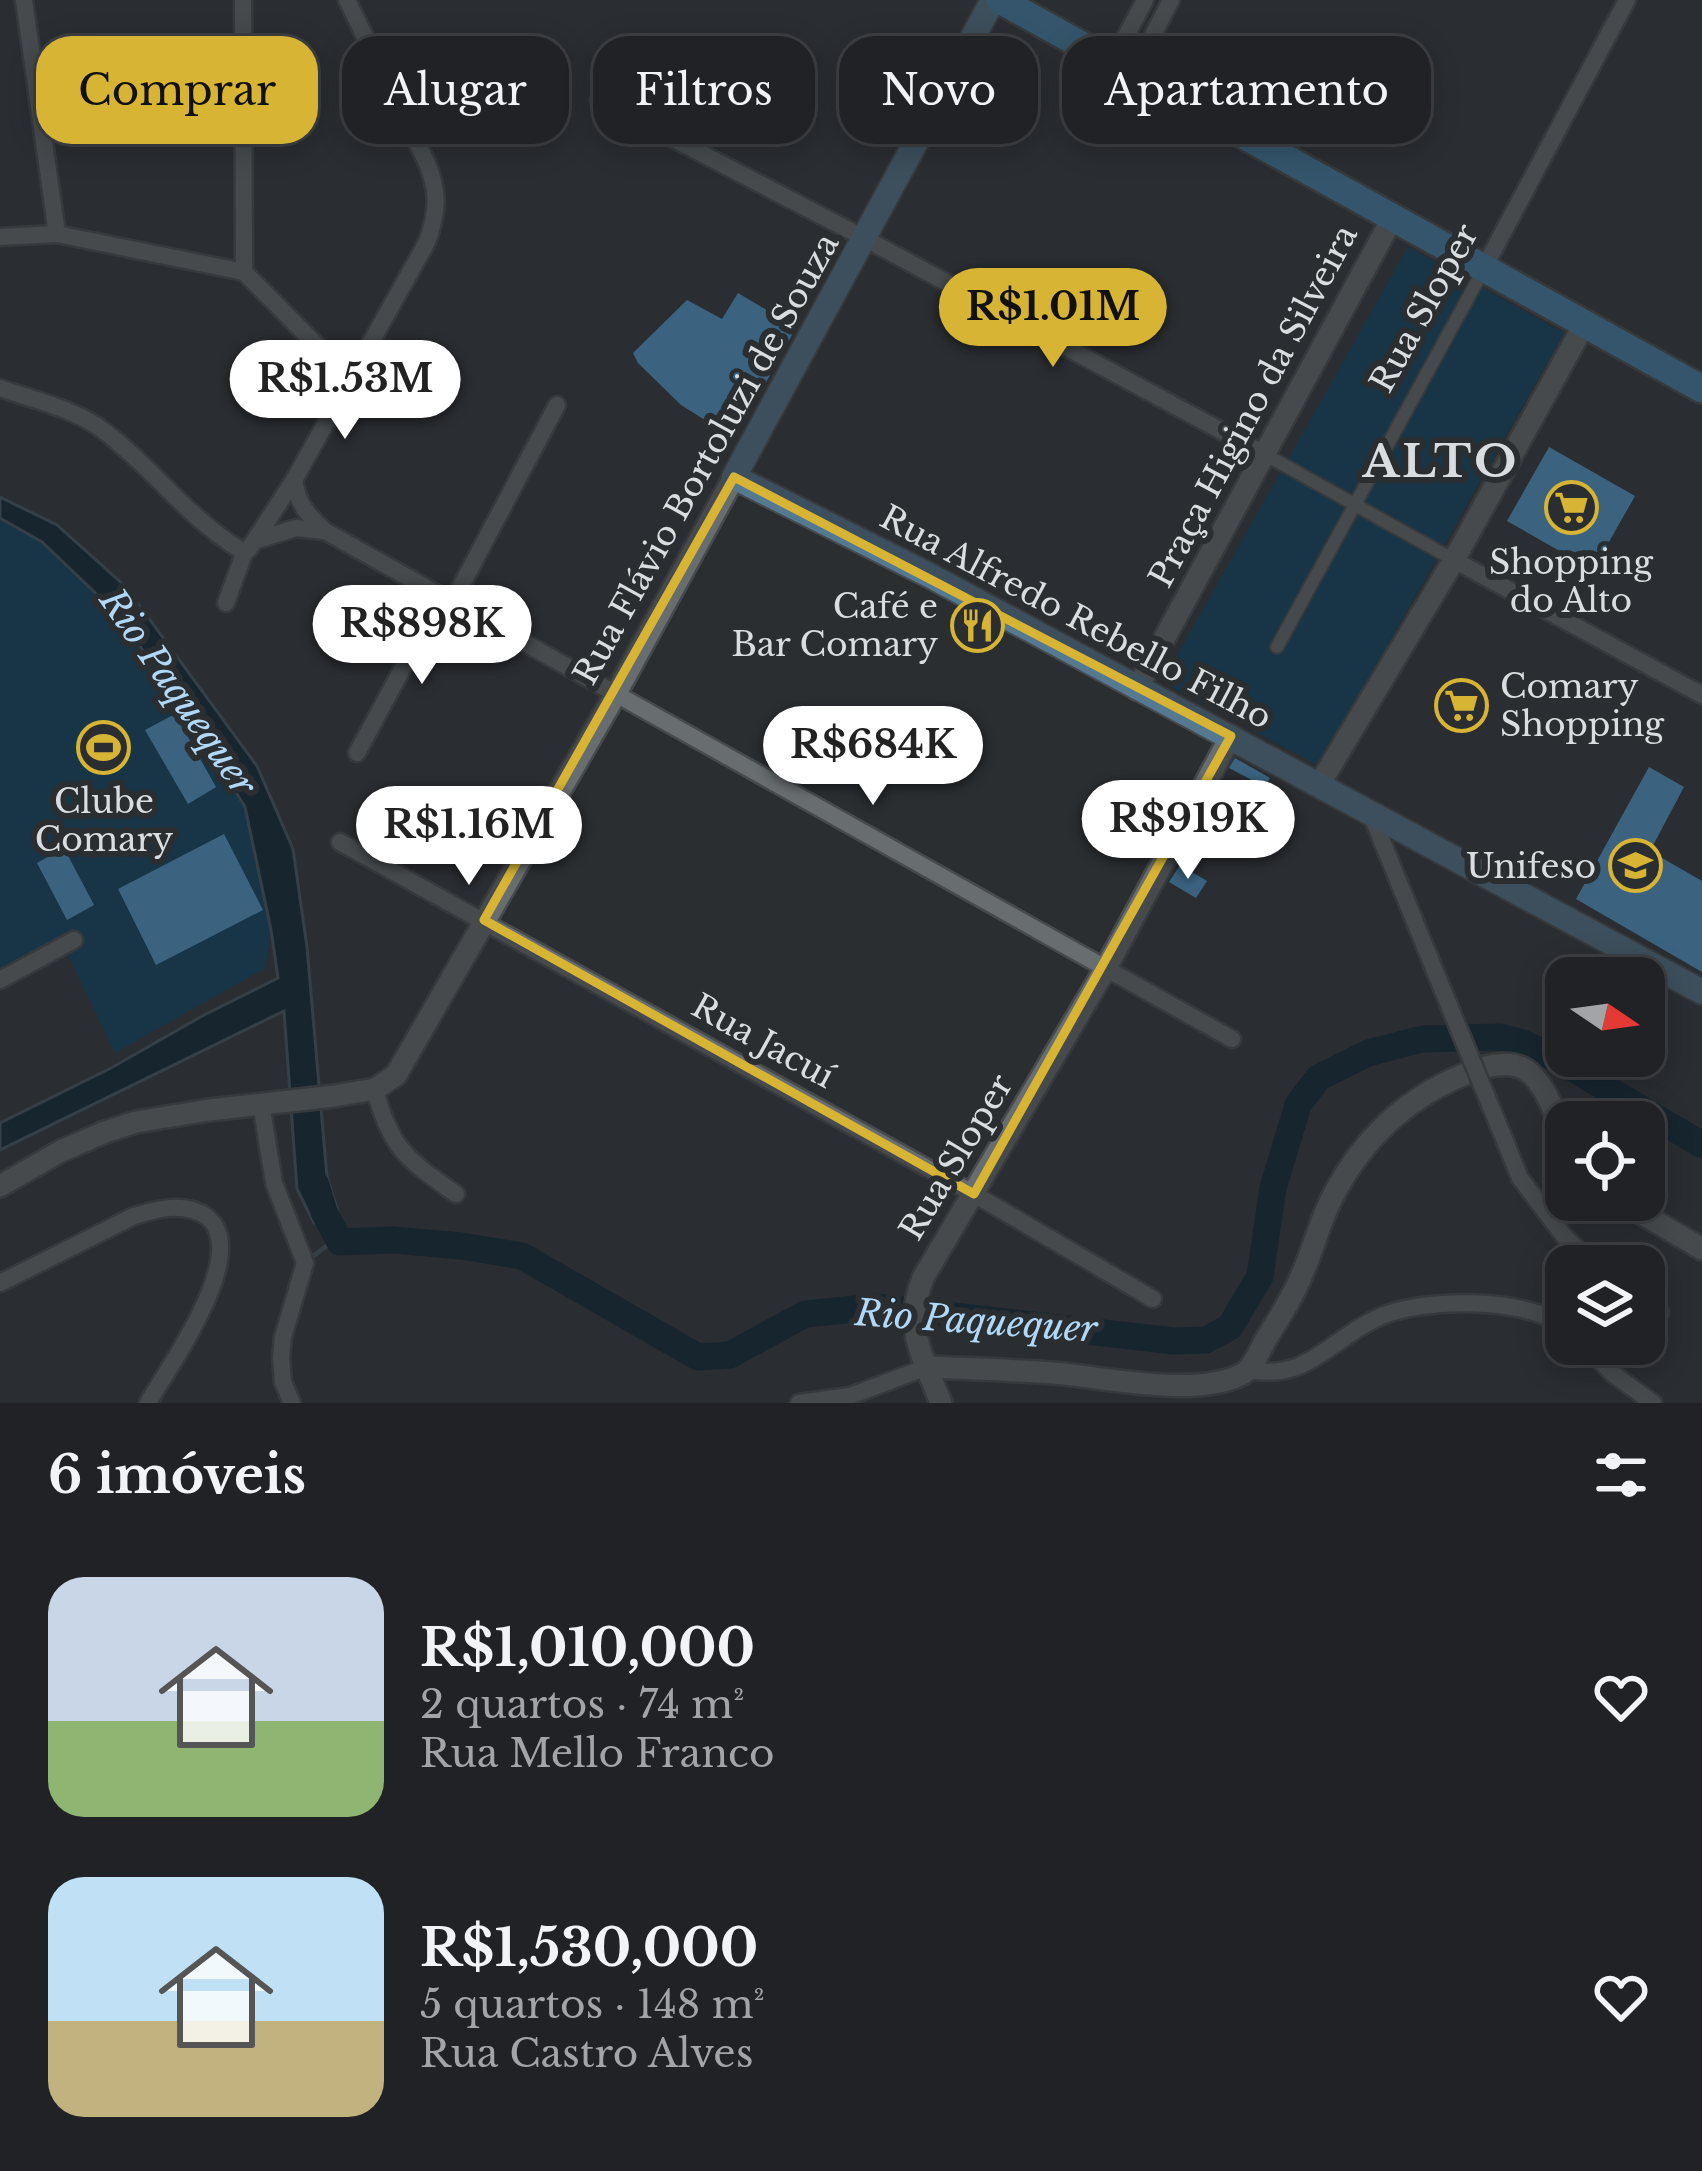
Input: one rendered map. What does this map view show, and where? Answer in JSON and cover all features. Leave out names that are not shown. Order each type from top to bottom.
[{"type":"main road","points":[[996,0],[1062,37]]},
{"type":"main road","name":"Rua Flávio Bortoluzi de Souza","points":[[734,477],[996,0]]},
{"type":"main road","points":[[1258,144],[1702,389]]},
{"type":"main road","name":"Rua Alfredo Rebello Filho","points":[[734,477],[929,575],[1702,992]]},
{"type":"street","points":[[24,0],[57,234]]},
{"type":"street","points":[[243,0],[244,272]]},
{"type":"street","points":[[226,603],[250,546],[294,480],[427,242],[438,201],[428,163],[346,0]]},
{"type":"street","points":[[1133,36],[1145,0]]},
{"type":"street","points":[[1146,36],[1172,0]]},
{"type":"street","name":"Rua Sloper","points":[[1276,647],[1627,0]]},
{"type":"street","points":[[683,144],[1355,502],[1702,695]]},
{"type":"street","name":"Praça Higino da Silveira","points":[[1137,689],[1393,217]]},
{"type":"street","points":[[0,237],[57,234],[244,272],[349,378]]},
{"type":"street","points":[[1319,784],[1454,560],[1585,323]]},
{"type":"street","points":[[0,388],[103,429],[206,526],[250,546],[288,529],[325,531]]},
{"type":"street","points":[[356,753],[557,405]]},
{"type":"street","name":"Rua Flávio Bortoluzi de Souza","points":[[375,1089],[403,1067],[734,477]]},
{"type":"street","points":[[294,480],[298,502],[325,531],[1232,1039]]},
{"type":"street","name":"Rua Sloper","points":[[941,1403],[913,1330],[915,1299],[923,1278],[1106,968],[1231,736]]},
{"type":"street","points":[[1371,814],[1520,1178],[1573,1245]]},
{"type":"street","name":"Rua Jacuí","points":[[340,842],[1154,1299]]},
{"type":"street","points":[[0,980],[74,940]]},
{"type":"street","points":[[799,1403],[850,1396],[927,1367],[1135,1383],[1203,1384],[1230,1379],[1249,1370],[1302,1276],[1331,1197],[1364,1148],[1401,1110],[1426,1092],[1495,1064],[1532,1072],[1549,1101]]},
{"type":"street","points":[[0,1186],[105,1132],[169,1116],[375,1089],[395,1144],[456,1194]]},
{"type":"street","points":[[272,1103],[274,1183],[305,1262],[280,1358],[292,1403]]},
{"type":"street","points":[[0,1283],[134,1216],[178,1207],[209,1218],[221,1234],[218,1274],[148,1403]]},
{"type":"street","points":[[1655,1221],[1702,1249]]},
{"type":"street","points":[[1249,1370],[1271,1374],[1299,1367],[1378,1317],[1414,1307],[1518,1309],[1545,1317]]},
{"type":"street","points":[[1604,1365],[1653,1403]]},
{"type":"highlighted area","points":[[734,477],[1231,736],[974,1194],[484,920]]},
{"type":"shaded area","points":[[1408,247],[1564,333],[1319,766],[1162,682]]},
{"type":"shaded area","name":"Clube Comary","points":[[0,521],[42,542],[109,605],[172,688],[245,807],[271,930],[265,968],[115,1053],[64,947],[0,981]]},
{"type":"water","points":[[0,497],[57,525],[126,587],[257,766],[293,849],[307,947],[327,1177],[338,1212],[314,1223],[297,1189],[284,1011],[0,1150],[0,1123],[278,978],[245,807],[172,688],[109,606],[42,542],[0,518]]},
{"type":"building","points":[[738,293],[792,325],[793,333],[735,439],[681,405],[633,353],[687,300],[722,319]]},
{"type":"building","name":"Shopping do Alto","points":[[1549,447],[1635,496],[1593,570],[1507,521]]},
{"type":"building","points":[[175,714],[216,787],[188,804],[145,730]]},
{"type":"building","points":[[1235,758],[1270,778],[1265,787],[1229,768]]},
{"type":"building","name":"Unifeso","points":[[1649,767],[1684,787],[1650,851],[1702,881],[1702,972],[1576,899]]},
{"type":"building","points":[[224,834],[263,910],[156,965],[118,889]]},
{"type":"building","points":[[64,848],[94,905],[67,920],[37,863]]},
{"type":"building","points":[[1180,865],[1207,881],[1196,898],[1169,882]]},
{"type":"waterway","name":"Rio Paquequer","points":[[316,1185],[340,1242],[393,1240],[522,1256],[698,1357],[730,1355],[805,1314],[875,1307],[1174,1341],[1206,1340],[1230,1327],[1260,1276],[1273,1188],[1298,1105],[1318,1078],[1368,1053],[1422,1039],[1500,1037],[1523,1043],[1702,1145]]},
{"type":"waterway","points":[[307,1261],[329,1244],[340,1242]]},
{"type":"place","name":"Shopping do Alto","points":[[1571,508]]},
{"type":"place","name":"Café e Bar Comary","points":[[977,625]]},
{"type":"place","name":"Comary Shopping","points":[[1461,705]]},
{"type":"place","name":"Clube Comary","points":[[104,747]]},
{"type":"place","name":"Unifeso","points":[[1635,866]]},
{"type":"district","name":"ALTO","points":[[1441,461]]}]
